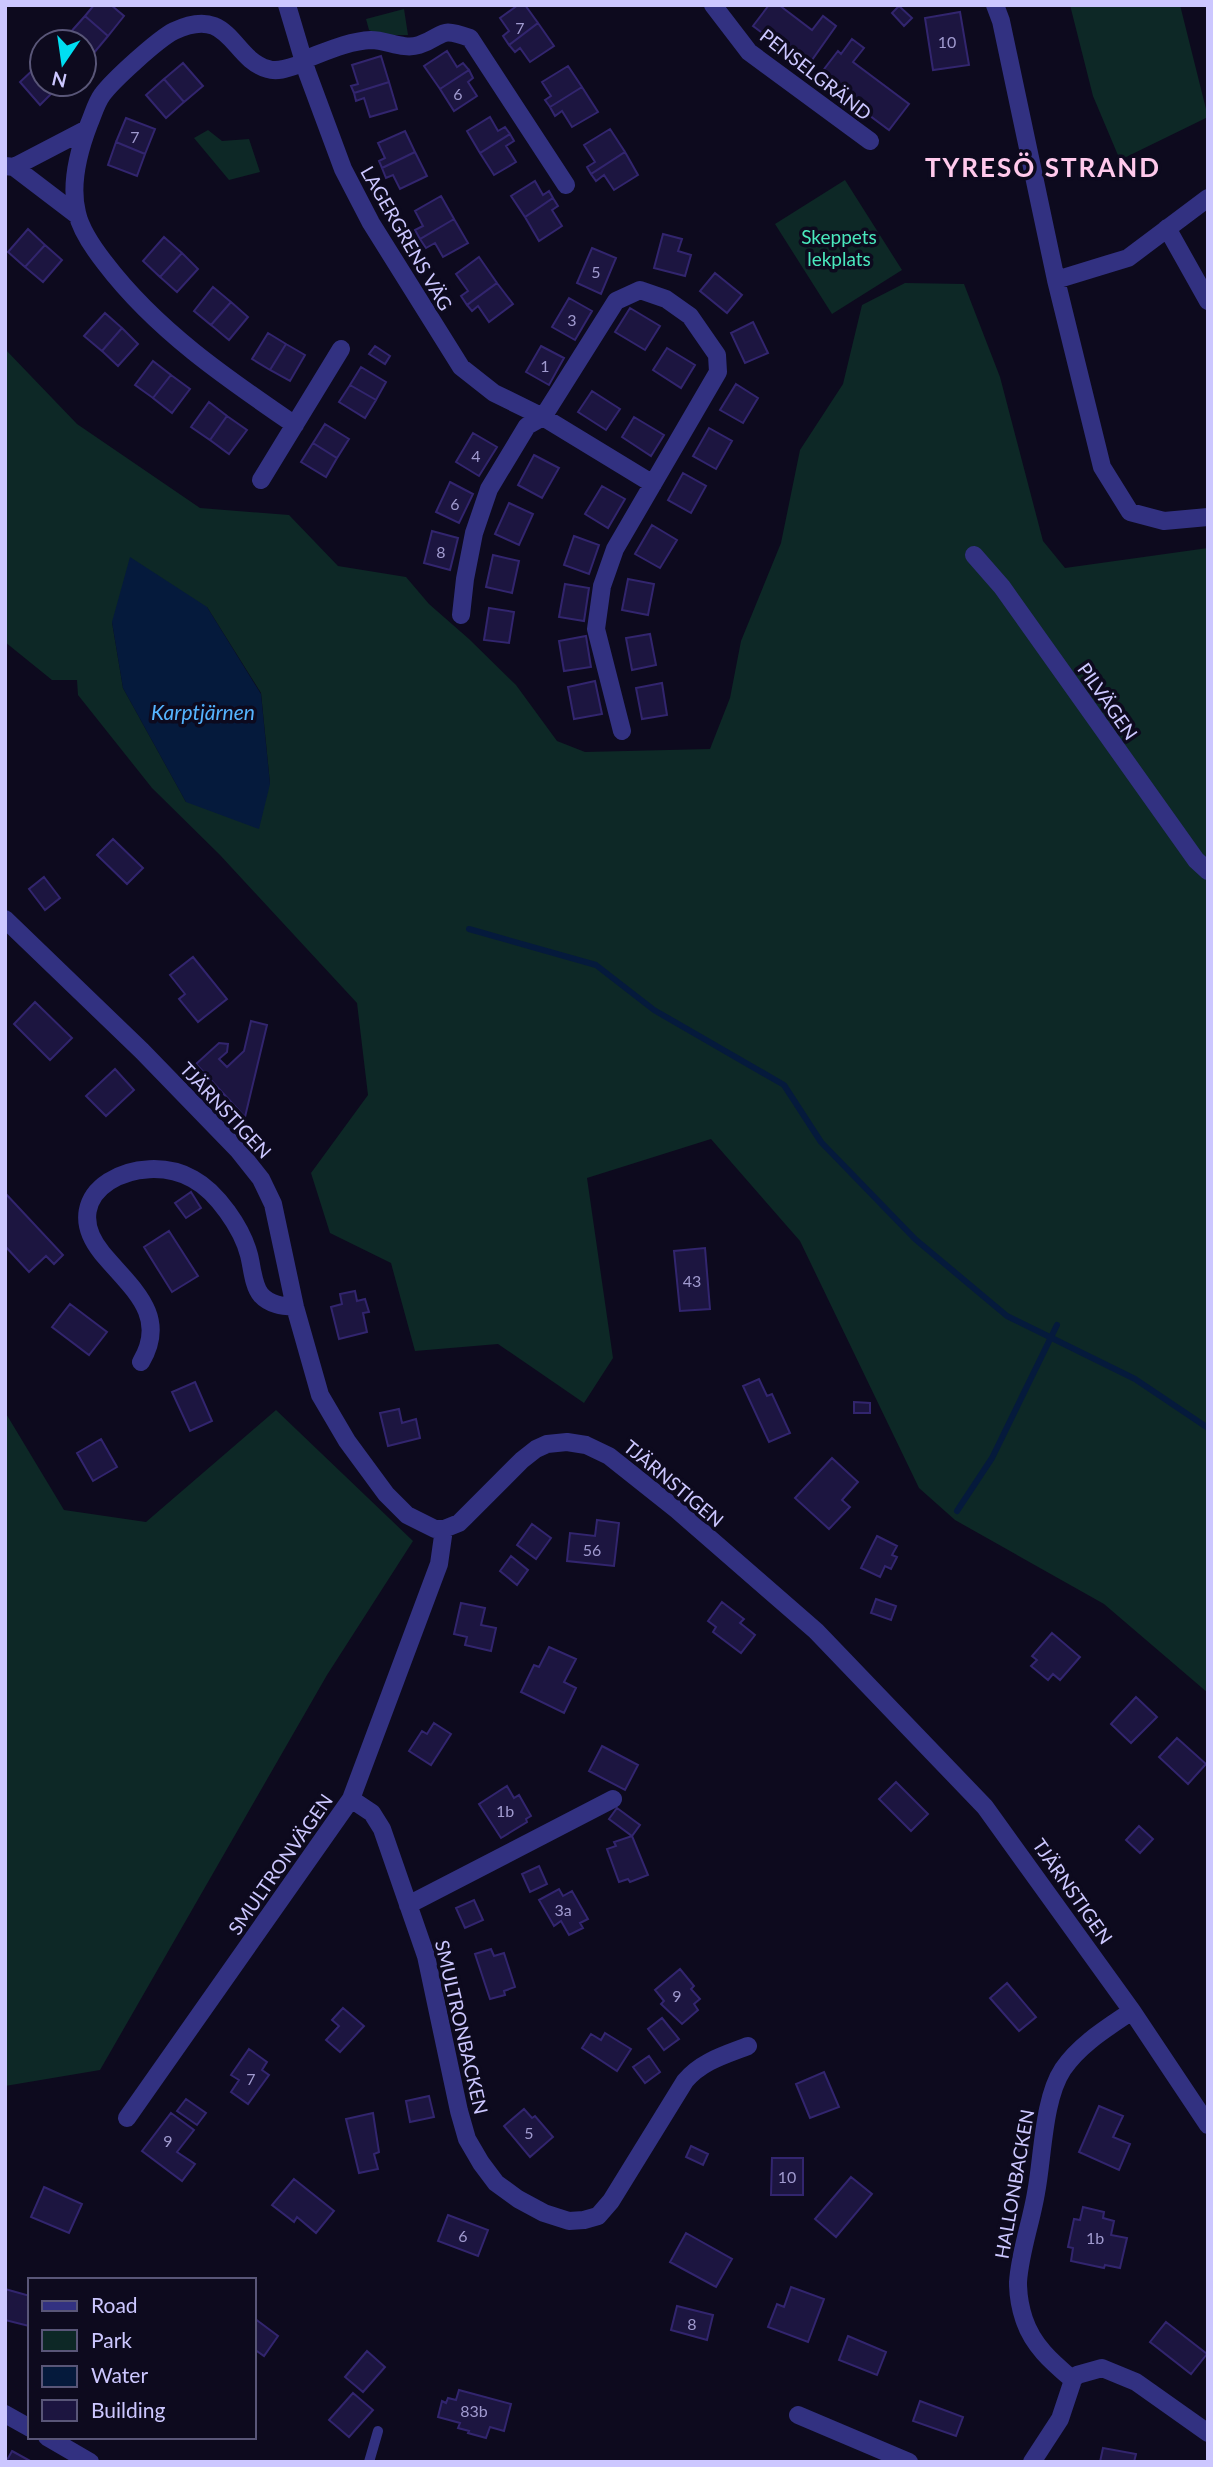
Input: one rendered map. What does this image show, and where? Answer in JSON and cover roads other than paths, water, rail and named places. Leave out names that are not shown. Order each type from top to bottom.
[{"type":"street","name":"LAGERGRENS VÄG","points":[[287,5],[343,169],[371,223],[461,367],[494,393],[542,417],[653,484]]},
{"type":"street","name":"PENSELGRÄND","points":[[713,5],[749,52],[870,141]]},
{"type":"street","points":[[995,5],[1001,21],[1056,280],[1102,467],[1130,512],[1164,521],[1208,517]]},
{"type":"street","points":[[295,425],[221,374],[168,331],[120,283],[92,246],[77,215],[75,176],[87,129],[102,95],[153,46],[173,32],[196,24],[212,26],[223,31],[255,63],[276,71],[352,43],[373,40],[402,46],[419,45],[440,33],[453,32],[470,38],[566,185]]},
{"type":"street","points":[[77,215],[10,166],[87,129]]},
{"type":"street","points":[[1056,280],[1128,258],[1208,198]]},
{"type":"street","points":[[1167,228],[1208,302]]},
{"type":"street","points":[[461,615],[464,579],[474,533],[489,489],[527,426],[542,417],[617,301],[640,290],[666,299],[690,316],[718,355],[718,372],[615,549],[602,586],[596,629],[622,731]]},
{"type":"street","points":[[261,480],[341,349]]},
{"type":"street","name":"PILVÄGEN","points":[[974,555],[1002,587],[1196,860],[1208,871]]},
{"type":"street","name":"TJÄRNSTIGEN","points":[[5,919],[190,1100],[238,1150],[261,1179],[273,1204],[295,1307],[320,1395],[347,1441],[386,1494],[407,1515],[426,1526],[444,1529],[465,1518],[509,1471],[536,1449],[547,1444],[567,1442],[586,1445],[609,1456],[677,1510],[816,1631],[963,1783],[1017,1849],[1132,2011],[1208,2125]]},
{"type":"street","points":[[141,1362],[152,1342],[150,1317],[140,1299],[98,1247],[90,1227],[88,1211],[93,1197],[106,1182],[121,1174],[141,1168],[176,1171],[194,1179],[215,1195],[231,1216],[248,1251],[258,1293],[267,1301],[280,1306],[295,1307]]},
{"type":"street","name":"SMULTRONVÄGEN","points":[[127,2118],[351,1799],[439,1564],[444,1529]]},
{"type":"street","name":"SMULTRONBACKEN","points":[[351,1799],[372,1813],[382,1829],[426,1956],[467,2139],[496,2183],[518,2199],[544,2213],[569,2221],[598,2216],[611,2201],[694,2070],[748,2046]]},
{"type":"street","points":[[408,1905],[613,1799]]},
{"type":"street","name":"HALLONBACKEN","points":[[1073,2380],[1046,2357],[1031,2336],[1019,2301],[1020,2263],[1034,2204],[1055,2083],[1080,2048],[1132,2011]]},
{"type":"street","points":[[1032,2462],[1060,2419],[1073,2380],[1077,2375],[1102,2368],[1136,2382],[1208,2433]]},
{"type":"street","points":[[5,2414],[28,2427]]},
{"type":"street","points":[[798,2416],[909,2462]]},
{"type":"street","points":[[50,2439],[90,2462]]},
{"type":"lane","points":[[369,2462],[379,2431]]},
{"type":"water","name":"Karptjärnen","points":[[130,557],[207,607],[261,694],[270,784],[259,829],[186,802],[123,688],[112,622]]},
{"type":"waterway","points":[[469,929],[596,965],[654,1010],[784,1085],[821,1142],[915,1239],[1007,1316],[1135,1379],[1208,1428]]},
{"type":"waterway","points":[[957,1511],[992,1458],[1057,1325]]},
{"type":"district","name":"TYRESÖ STRAND","points":[[1043,167]]},
{"type":"park label","name":"Skeppets lekplats","points":[[839,247]]}]
